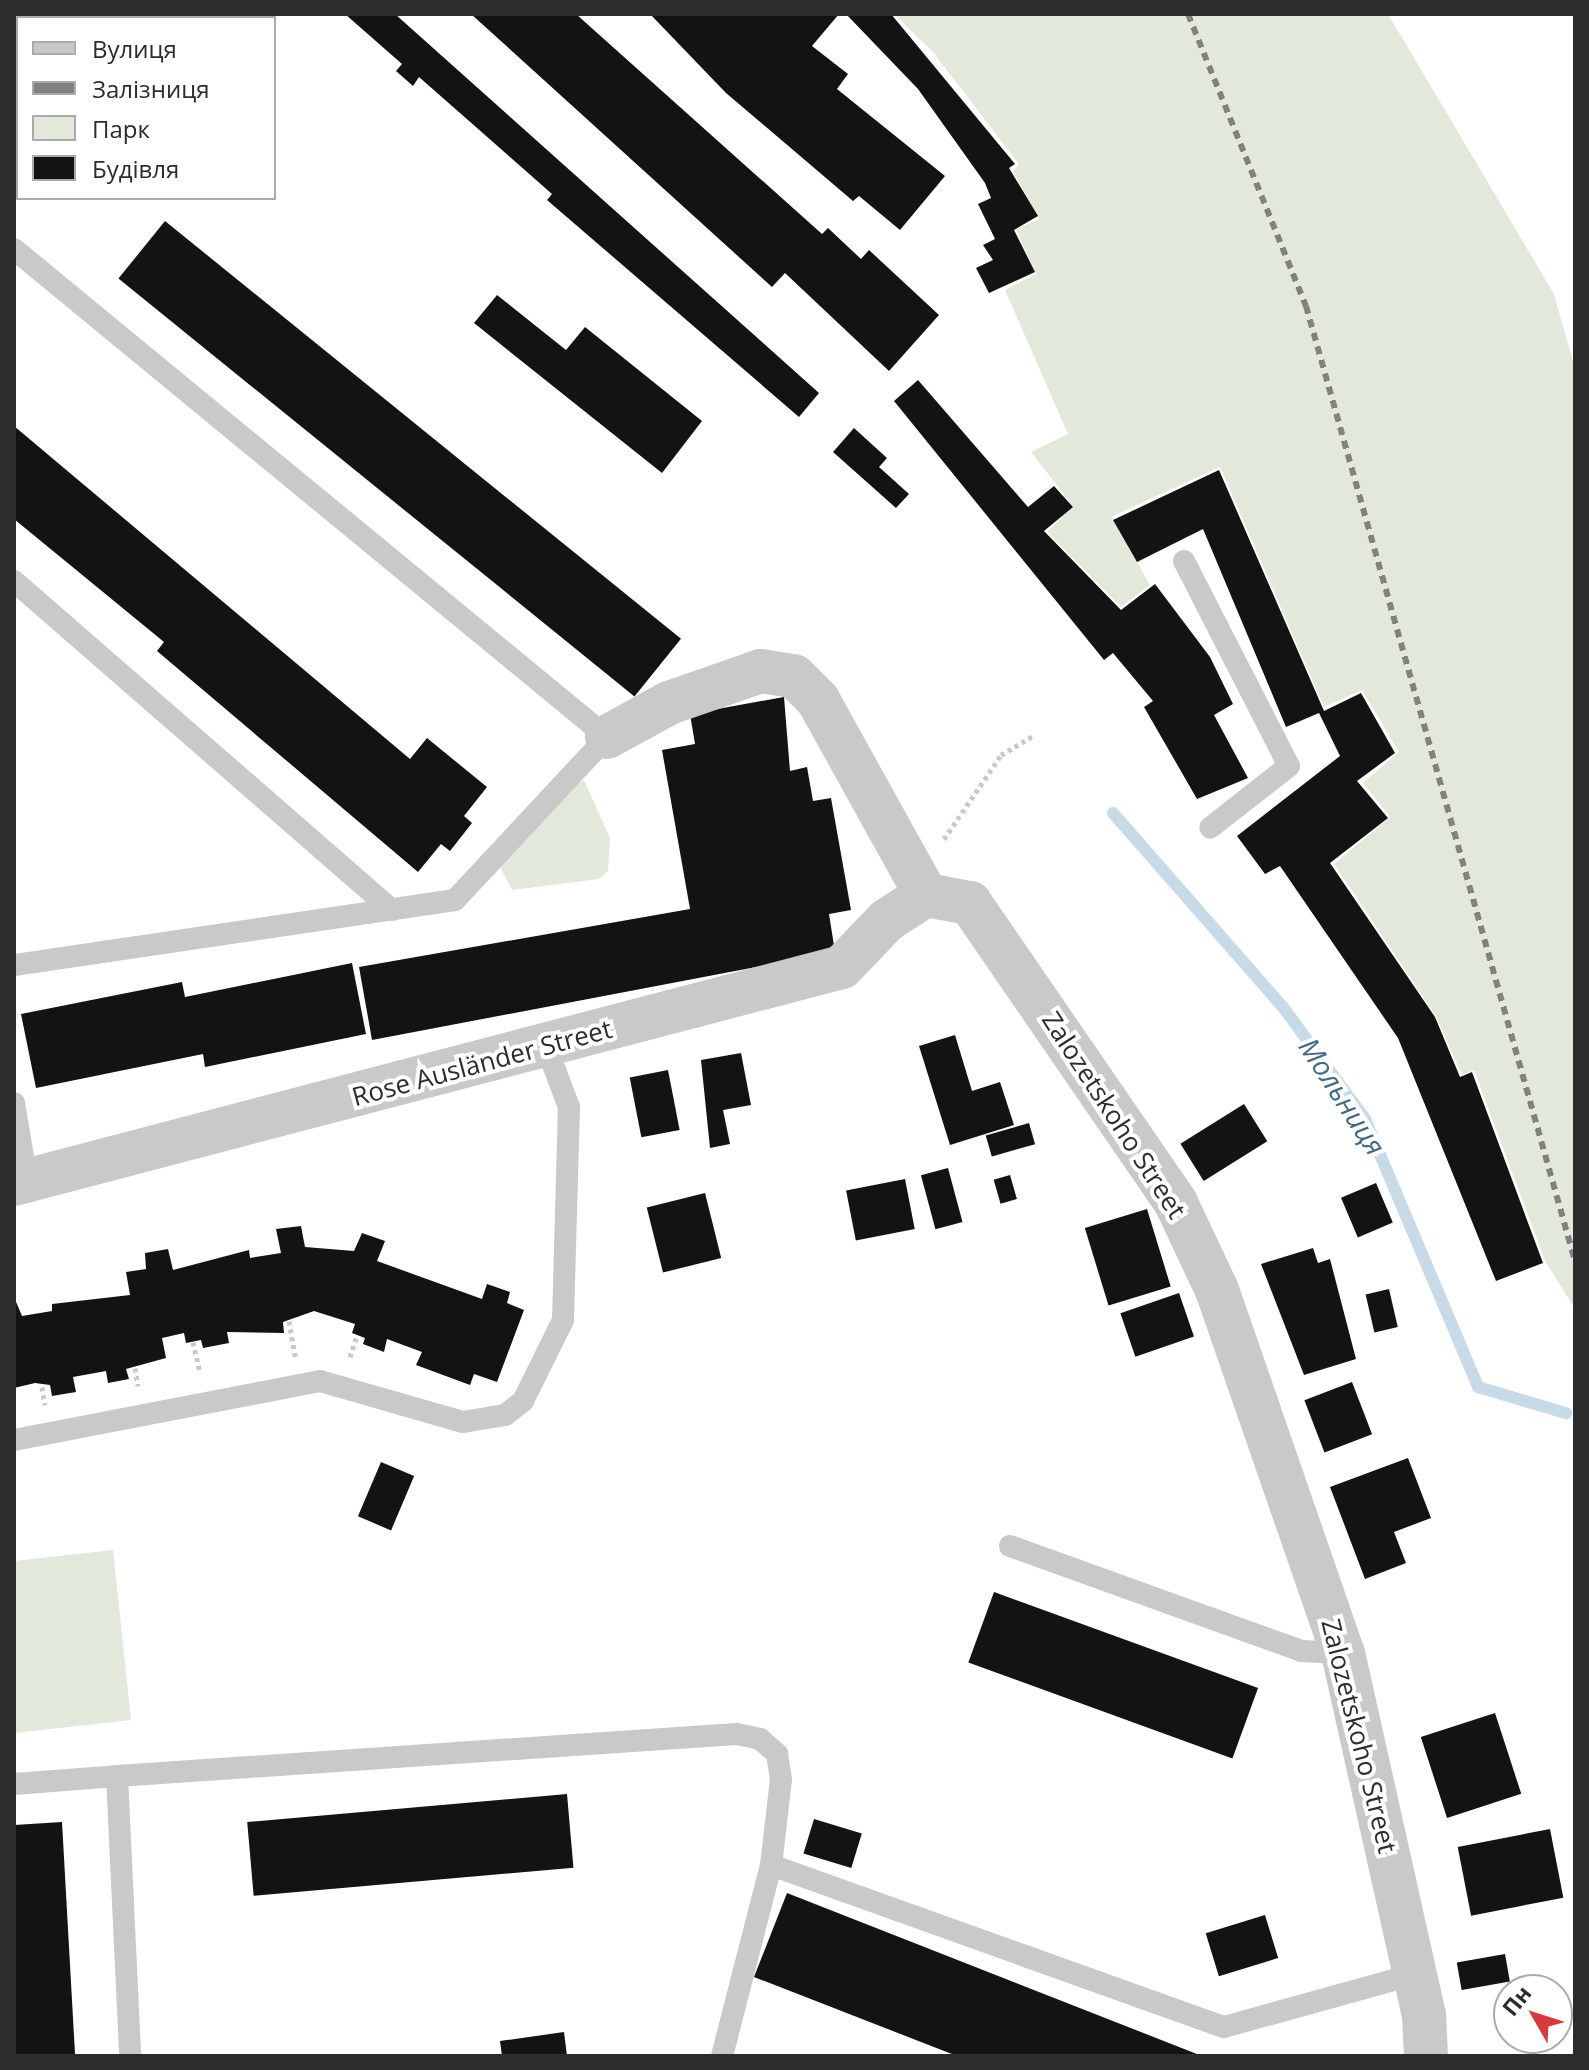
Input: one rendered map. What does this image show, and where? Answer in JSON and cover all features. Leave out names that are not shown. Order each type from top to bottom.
[{"type":"street","points":[[607,737],[669,703],[761,671],[794,676],[818,700],[922,888]]},
{"type":"street","name":"Rose Ausländer Street","points":[[21,1183],[842,967],[922,888]]},
{"type":"street","name":"Zalozetskoho Street","points":[[922,888],[970,903],[1176,1203],[1217,1290],[1343,1653],[1415,1974],[1426,2056]]},
{"type":"lane","points":[[14,249],[607,737],[455,900],[14,965]]},
{"type":"lane","points":[[1184,561],[1289,766],[1210,828]]},
{"type":"lane","points":[[16,586],[392,910]]},
{"type":"lane","points":[[14,1440],[320,1381],[463,1422],[505,1415],[523,1401],[563,1320],[569,1107],[546,1046]]},
{"type":"lane","points":[[14,1103],[21,1183]]},
{"type":"lane","points":[[1010,1546],[1301,1651],[1343,1653]]},
{"type":"lane","points":[[14,1784],[737,1734],[760,1739],[777,1754],[781,1779],[771,1865],[722,2056]]},
{"type":"lane","points":[[117,1776],[130,2056]]},
{"type":"lane","points":[[771,1865],[1224,2027],[1415,1974]]},
{"type":"path","points":[[922,888],[1001,755],[1033,736]]},
{"type":"green space","points":[[894,14],[1388,14],[1554,294],[1575,369],[1575,1309],[1545,1261],[1474,1070],[1462,1075],[1436,1016],[1334,864],[1390,817],[1363,783],[1399,752],[1362,690],[1324,707],[1220,467],[1111,517],[1150,585],[1121,607],[1047,532],[1073,506],[1031,452],[1068,434],[1005,290],[1036,274],[1016,229],[1039,219],[1013,171],[1019,164],[933,52]]},
{"type":"green space","points":[[584,780],[610,838],[608,871],[599,879],[512,890],[500,867],[558,798]]},
{"type":"green space","points":[[113,1550],[131,1720],[14,1733],[14,1561]]},
{"type":"building","points":[[345,14],[395,14],[819,393],[799,417],[547,200],[552,194],[419,77],[413,86],[396,71],[402,64]]},
{"type":"building","points":[[471,14],[576,14],[822,234],[828,228],[861,259],[869,250],[939,315],[889,371],[785,273],[772,287]]},
{"type":"building","points":[[650,14],[839,14],[812,46],[848,74],[837,89],[945,176],[900,230],[859,196],[853,201],[726,93]]},
{"type":"building","points":[[846,14],[891,14],[1015,164],[1009,168],[1038,216],[1014,230],[1035,272],[989,293],[976,268],[993,260],[983,245],[995,239],[978,204],[991,198],[985,183],[918,89]]},
{"type":"building","points":[[14,98],[16,144],[14,188]]},
{"type":"building","points":[[165,221],[681,639],[634,696],[118,279]]},
{"type":"building","points":[[497,295],[566,350],[585,327],[702,421],[662,473],[474,323]]},
{"type":"building","points":[[918,380],[1028,507],[1054,486],[1073,507],[1044,531],[1121,610],[1155,584],[1210,657],[1233,704],[1214,715],[1248,778],[1197,799],[1144,707],[1153,701],[1113,653],[1104,660],[894,401]]},
{"type":"building","points":[[14,426],[410,759],[427,738],[487,787],[464,816],[472,823],[450,851],[441,844],[418,872],[157,651],[164,642],[14,519]]},
{"type":"building","points":[[854,428],[887,458],[879,467],[909,494],[896,508],[833,452]]},
{"type":"building","points":[[1219,470],[1324,711],[1361,693],[1395,753],[1357,781],[1388,818],[1330,863],[1435,1017],[1460,1077],[1472,1072],[1543,1263],[1496,1281],[1398,1038],[1280,866],[1265,874],[1237,836],[1340,756],[1319,713],[1286,727],[1203,529],[1137,562],[1113,520]]},
{"type":"building","points":[[784,697],[790,771],[807,767],[813,801],[831,798],[851,910],[829,914],[835,952],[372,1040],[359,967],[690,909],[662,750],[695,744],[690,714]]},
{"type":"building","points":[[352,963],[366,1034],[205,1067],[203,1054],[36,1088],[21,1014],[182,982],[185,997]]},
{"type":"building","points":[[955,1035],[972,1091],[1000,1082],[1014,1125],[950,1145],[919,1046]]},
{"type":"building","points":[[741,1053],[751,1105],[723,1110],[730,1144],[710,1148],[701,1060]]},
{"type":"building","points":[[668,1070],[680,1130],[641,1137],[630,1077]]},
{"type":"building","points":[[1244,1104],[1267,1141],[1204,1181],[1180,1144]]},
{"type":"building","points":[[1029,1123],[1035,1144],[992,1157],[986,1135]]},
{"type":"building","points":[[948,1168],[962,1222],[935,1229],[921,1175]]},
{"type":"building","points":[[1010,1175],[1017,1199],[1001,1204],[994,1180]]},
{"type":"building","points":[[905,1179],[915,1229],[856,1241],[846,1190]]},
{"type":"building","points":[[1376,1183],[1393,1223],[1358,1237],[1341,1198]]},
{"type":"building","points":[[705,1193],[721,1258],[663,1273],[647,1208]]},
{"type":"building","points":[[1147,1209],[1171,1286],[1109,1305],[1085,1228]]},
{"type":"building","points":[[301,1226],[305,1247],[354,1251],[362,1233],[385,1241],[377,1261],[482,1299],[487,1284],[510,1292],[507,1303],[524,1310],[497,1382],[474,1374],[470,1385],[416,1365],[422,1352],[387,1339],[384,1352],[363,1344],[365,1338],[352,1333],[355,1324],[314,1311],[283,1322],[284,1333],[227,1332],[229,1343],[203,1348],[201,1340],[186,1343],[184,1333],[162,1338],[166,1358],[126,1369],[129,1379],[108,1383],[106,1371],[73,1377],[76,1392],[52,1396],[50,1385],[35,1383],[14,1388],[14,1297],[22,1316],[52,1311],[52,1304],[130,1295],[126,1272],[146,1269],[145,1253],[168,1249],[173,1270],[249,1250],[250,1258],[281,1253],[276,1229]]},
{"type":"building","points":[[1313,1248],[1318,1263],[1330,1259],[1356,1359],[1304,1375],[1261,1264]]},
{"type":"building","points":[[1389,1289],[1398,1327],[1374,1332],[1366,1294]]},
{"type":"building","points":[[1179,1293],[1194,1336],[1135,1357],[1120,1313]]},
{"type":"building","points":[[1352,1382],[1372,1434],[1324,1453],[1304,1400]]},
{"type":"building","points":[[1408,1458],[1431,1518],[1394,1532],[1406,1563],[1365,1579],[1330,1487]]},
{"type":"building","points":[[381,1462],[414,1476],[391,1530],[358,1516]]},
{"type":"building","points":[[994,1592],[1258,1688],[1232,1759],[968,1662]]},
{"type":"building","points":[[1495,1713],[1521,1794],[1447,1818],[1421,1737]]},
{"type":"building","points":[[567,1794],[573,1868],[254,1896],[247,1822]]},
{"type":"building","points":[[814,1819],[862,1834],[851,1868],[803,1853]]},
{"type":"building","points":[[62,1822],[75,2054],[14,2056],[14,1825]]},
{"type":"building","points":[[1550,1829],[1563,1898],[1471,1916],[1458,1847]]},
{"type":"building","points":[[787,1893],[1202,2056],[957,2056],[754,1977]]},
{"type":"building","points":[[1265,1915],[1278,1958],[1219,1976],[1206,1933]]},
{"type":"building","points":[[1505,1954],[1509,1974],[1493,1974],[1493,1985],[1462,1990],[1457,1963]]},
{"type":"building","points":[[564,2032],[567,2056],[502,2056],[500,2041]]},
{"type":"waterway","name":"Мольниця","points":[[1113,813],[1283,1007],[1365,1119],[1478,1387],[1566,1413]]},
{"type":"railway","points":[[1188,14],[1306,306],[1575,1261]]}]
